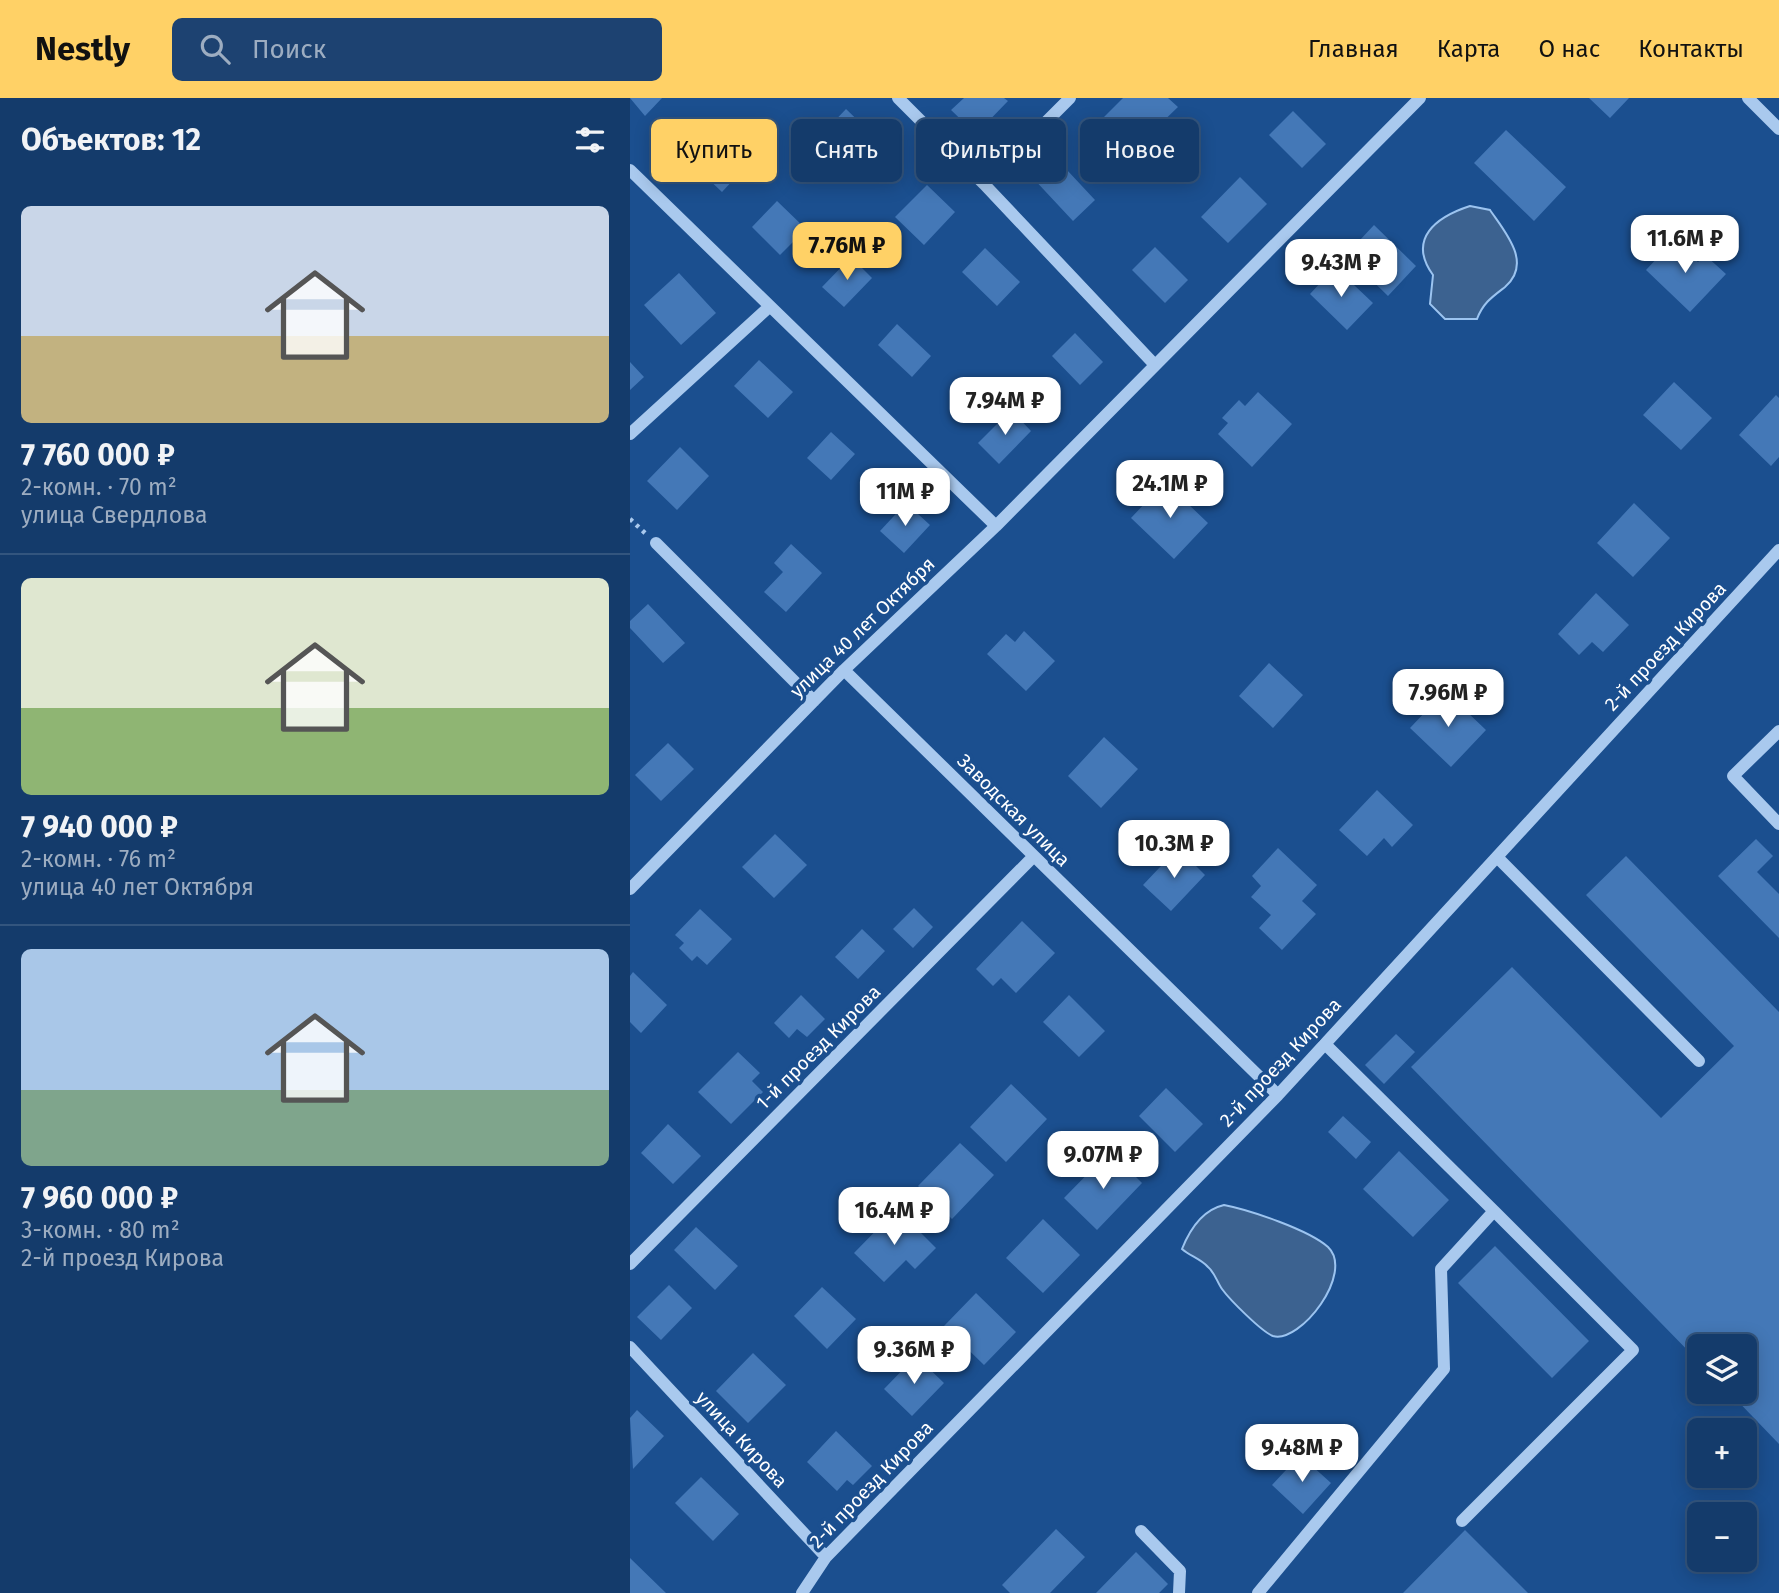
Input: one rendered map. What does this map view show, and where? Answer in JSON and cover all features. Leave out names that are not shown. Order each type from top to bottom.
[{"type":"street","points":[[898,98],[984,184],[1154,364]]},
{"type":"street","points":[[984,184],[1070,98]]},
{"type":"street","name":"улица 40 лет Октября","points":[[630,889],[844,670],[996,526],[1420,98]]},
{"type":"street","points":[[1748,98],[1779,129]]},
{"type":"street","points":[[630,170],[996,526]]},
{"type":"street","points":[[630,435],[769,307]]},
{"type":"street","points":[[656,543],[814,701]]},
{"type":"street","name":"2-й проезд Кирова","points":[[802,1593],[826,1557],[1278,1095],[1779,550]]},
{"type":"street","name":"Заводская улица","points":[[844,670],[1278,1095]]},
{"type":"street","points":[[1779,731],[1733,776],[1779,824]]},
{"type":"street","name":"1-й проезд Кирова","points":[[630,1264],[1033,857]]},
{"type":"street","points":[[1497,857],[1699,1061]]},
{"type":"street","points":[[1325,1044],[1633,1350],[1462,1521]]},
{"type":"street","points":[[1258,1593],[1444,1369],[1441,1269],[1494,1210]]},
{"type":"street","name":"улица Кирова","points":[[630,1347],[826,1557]]},
{"type":"street","points":[[1141,1531],[1180,1571],[1179,1593]]},
{"type":"water","points":[[1470,206],[1490,210],[1514,248],[1517,268],[1513,278],[1485,304],[1477,319],[1445,319],[1430,304],[1433,275],[1423,251],[1424,240],[1436,223]]},
{"type":"water","points":[[1224,1205],[1249,1211],[1307,1234],[1328,1247],[1334,1259],[1335,1273],[1321,1304],[1297,1329],[1284,1336],[1273,1336],[1254,1322],[1222,1289],[1205,1264],[1182,1249],[1198,1221],[1209,1211]]},
{"type":"building","points":[[630,98],[662,98],[645,116]]},
{"type":"building","points":[[964,98],[1004,98],[1008,101],[991,119],[960,119],[951,110]]},
{"type":"building","points":[[1123,98],[1168,98],[1178,107],[1166,119],[1102,119]]},
{"type":"building","points":[[1589,98],[1629,98],[1610,118]]},
{"type":"building","points":[[846,109],[856,119],[836,119]]},
{"type":"building","points":[[1293,111],[1326,144],[1302,168],[1269,135]]},
{"type":"building","points":[[1506,130],[1566,187],[1534,221],[1474,163]]},
{"type":"building","points":[[1066,169],[1095,200],[1073,221],[1037,182],[1066,182]]},
{"type":"building","points":[[1240,177],[1267,204],[1228,243],[1201,217]]},
{"type":"building","points":[[711,182],[731,182],[722,192]]},
{"type":"building","points":[[927,185],[955,212],[924,245],[895,217]]},
{"type":"building","points":[[777,201],[806,229],[780,255],[752,227]]},
{"type":"building","points":[[1374,225],[1416,266],[1388,296],[1346,255]]},
{"type":"building","points":[[1674,240],[1698,262],[1705,255],[1726,274],[1690,312],[1646,270]]},
{"type":"building","points":[[1155,247],[1188,280],[1165,303],[1132,270]]},
{"type":"building","points":[[985,248],[1020,282],[997,306],[962,272]]},
{"type":"building","points":[[851,257],[872,278],[844,307],[822,287]]},
{"type":"building","points":[[1335,267],[1373,303],[1347,330],[1310,294]]},
{"type":"building","points":[[679,273],[716,313],[681,345],[644,305]]},
{"type":"building","points":[[897,324],[931,356],[912,377],[878,345]]},
{"type":"building","points":[[1075,333],[1103,362],[1080,385],[1052,356]]},
{"type":"building","points":[[759,360],[793,392],[768,418],[734,386]]},
{"type":"building","points":[[630,362],[644,377],[630,390]]},
{"type":"building","points":[[1674,382],[1712,418],[1681,450],[1643,415]]},
{"type":"building","points":[[1258,392],[1292,424],[1252,467],[1218,434],[1228,423],[1222,418],[1239,400],[1245,406]]},
{"type":"building","points":[[1776,395],[1779,398],[1779,457],[1771,466],[1739,435]]},
{"type":"building","points":[[1011,410],[1031,431],[999,464],[978,443]]},
{"type":"building","points":[[831,432],[855,454],[831,480],[807,458]]},
{"type":"building","points":[[680,447],[709,476],[677,510],[647,481]]},
{"type":"building","points":[[1165,482],[1208,523],[1174,559],[1131,518]]},
{"type":"building","points":[[906,503],[930,525],[904,553],[880,531]]},
{"type":"building","points":[[1634,503],[1670,538],[1633,577],[1597,543]]},
{"type":"building","points":[[791,544],[822,573],[786,612],[764,592],[783,572],[774,563]]},
{"type":"building","points":[[1596,593],[1629,625],[1603,652],[1592,642],[1579,655],[1558,634]]},
{"type":"building","points":[[648,604],[685,643],[663,663],[630,628],[630,621]]},
{"type":"building","points":[[1024,631],[1055,661],[1026,691],[987,654],[1006,634],[1015,642]]},
{"type":"building","points":[[1269,663],[1303,695],[1273,728],[1239,696]]},
{"type":"building","points":[[1445,691],[1486,730],[1451,767],[1410,728]]},
{"type":"building","points":[[1104,737],[1138,769],[1101,808],[1068,776]]},
{"type":"building","points":[[668,743],[694,769],[661,801],[635,775]]},
{"type":"building","points":[[1377,790],[1413,825],[1392,847],[1384,838],[1367,856],[1339,830]]},
{"type":"building","points":[[775,834],[807,865],[774,898],[742,867]]},
{"type":"building","points":[[1756,839],[1773,856],[1757,872],[1779,894],[1779,938],[1718,876]]},
{"type":"building","points":[[1178,848],[1205,875],[1171,911],[1143,885]]},
{"type":"building","points":[[1278,848],[1317,885],[1302,901],[1316,914],[1282,950],[1259,928],[1271,915],[1251,897],[1261,886],[1252,876]]},
{"type":"building","points":[[1626,856],[1779,1012],[1779,1444],[1757,1418],[1741,1404],[1757,1404],[1757,1334],[1687,1334],[1687,1350],[1411,1067],[1512,967],[1661,1118],[1734,1046],[1586,895]]},
{"type":"building","points":[[914,908],[933,927],[913,948],[893,929]]},
{"type":"building","points":[[700,909],[732,939],[707,965],[697,956],[692,961],[679,948],[684,943],[675,935]]},
{"type":"building","points":[[1022,921],[1055,953],[1016,993],[1001,978],[993,986],[976,969]]},
{"type":"building","points":[[862,929],[885,951],[858,979],[835,957]]},
{"type":"building","points":[[633,972],[667,1005],[641,1033],[630,1022],[630,976]]},
{"type":"building","points":[[801,995],[825,1019],[807,1037],[797,1029],[789,1038],[774,1023]]},
{"type":"building","points":[[1069,995],[1105,1031],[1079,1057],[1043,1022]]},
{"type":"building","points":[[1396,1034],[1415,1052],[1384,1084],[1365,1065]]},
{"type":"building","points":[[738,1052],[760,1073],[752,1081],[763,1092],[731,1124],[698,1092]]},
{"type":"building","points":[[1011,1084],[1047,1119],[1006,1162],[970,1127]]},
{"type":"building","points":[[1166,1088],[1203,1124],[1175,1152],[1139,1116]]},
{"type":"building","points":[[1343,1116],[1371,1142],[1356,1159],[1328,1132]]},
{"type":"building","points":[[668,1124],[701,1156],[673,1184],[641,1153]]},
{"type":"building","points":[[960,1143],[994,1175],[952,1219],[918,1186]]},
{"type":"building","points":[[1110,1151],[1142,1183],[1097,1230],[1064,1198]]},
{"type":"building","points":[[1399,1151],[1449,1200],[1413,1237],[1363,1189]]},
{"type":"building","points":[[897,1209],[936,1248],[915,1269],[906,1260],[884,1282],[854,1253]]},
{"type":"building","points":[[1043,1219],[1080,1255],[1043,1293],[1006,1258]]},
{"type":"building","points":[[696,1227],[738,1266],[715,1290],[674,1250]]},
{"type":"building","points":[[1495,1246],[1589,1341],[1552,1378],[1458,1283]]},
{"type":"building","points":[[669,1285],[692,1308],[661,1340],[637,1317]]},
{"type":"building","points":[[822,1287],[856,1319],[827,1349],[794,1316]]},
{"type":"building","points":[[976,1293],[1016,1332],[984,1365],[944,1326]]},
{"type":"building","points":[[753,1353],[786,1385],[748,1423],[716,1391]]},
{"type":"building","points":[[916,1356],[944,1383],[912,1416],[884,1389]]},
{"type":"building","points":[[637,1410],[664,1436],[633,1469],[630,1418]]},
{"type":"building","points":[[836,1431],[872,1466],[853,1485],[847,1480],[837,1491],[807,1462]]},
{"type":"building","points":[[1300,1455],[1331,1483],[1303,1514],[1272,1485]]},
{"type":"building","points":[[701,1477],[739,1514],[713,1541],[675,1503]]},
{"type":"building","points":[[1056,1529],[1085,1557],[1050,1593],[1010,1593],[1002,1585]]},
{"type":"building","points":[[1465,1530],[1528,1593],[1403,1593]]},
{"type":"building","points":[[1136,1552],[1168,1584],[1159,1593],[1096,1593]]},
{"type":"building","points":[[630,1558],[666,1593],[630,1593]]}]
